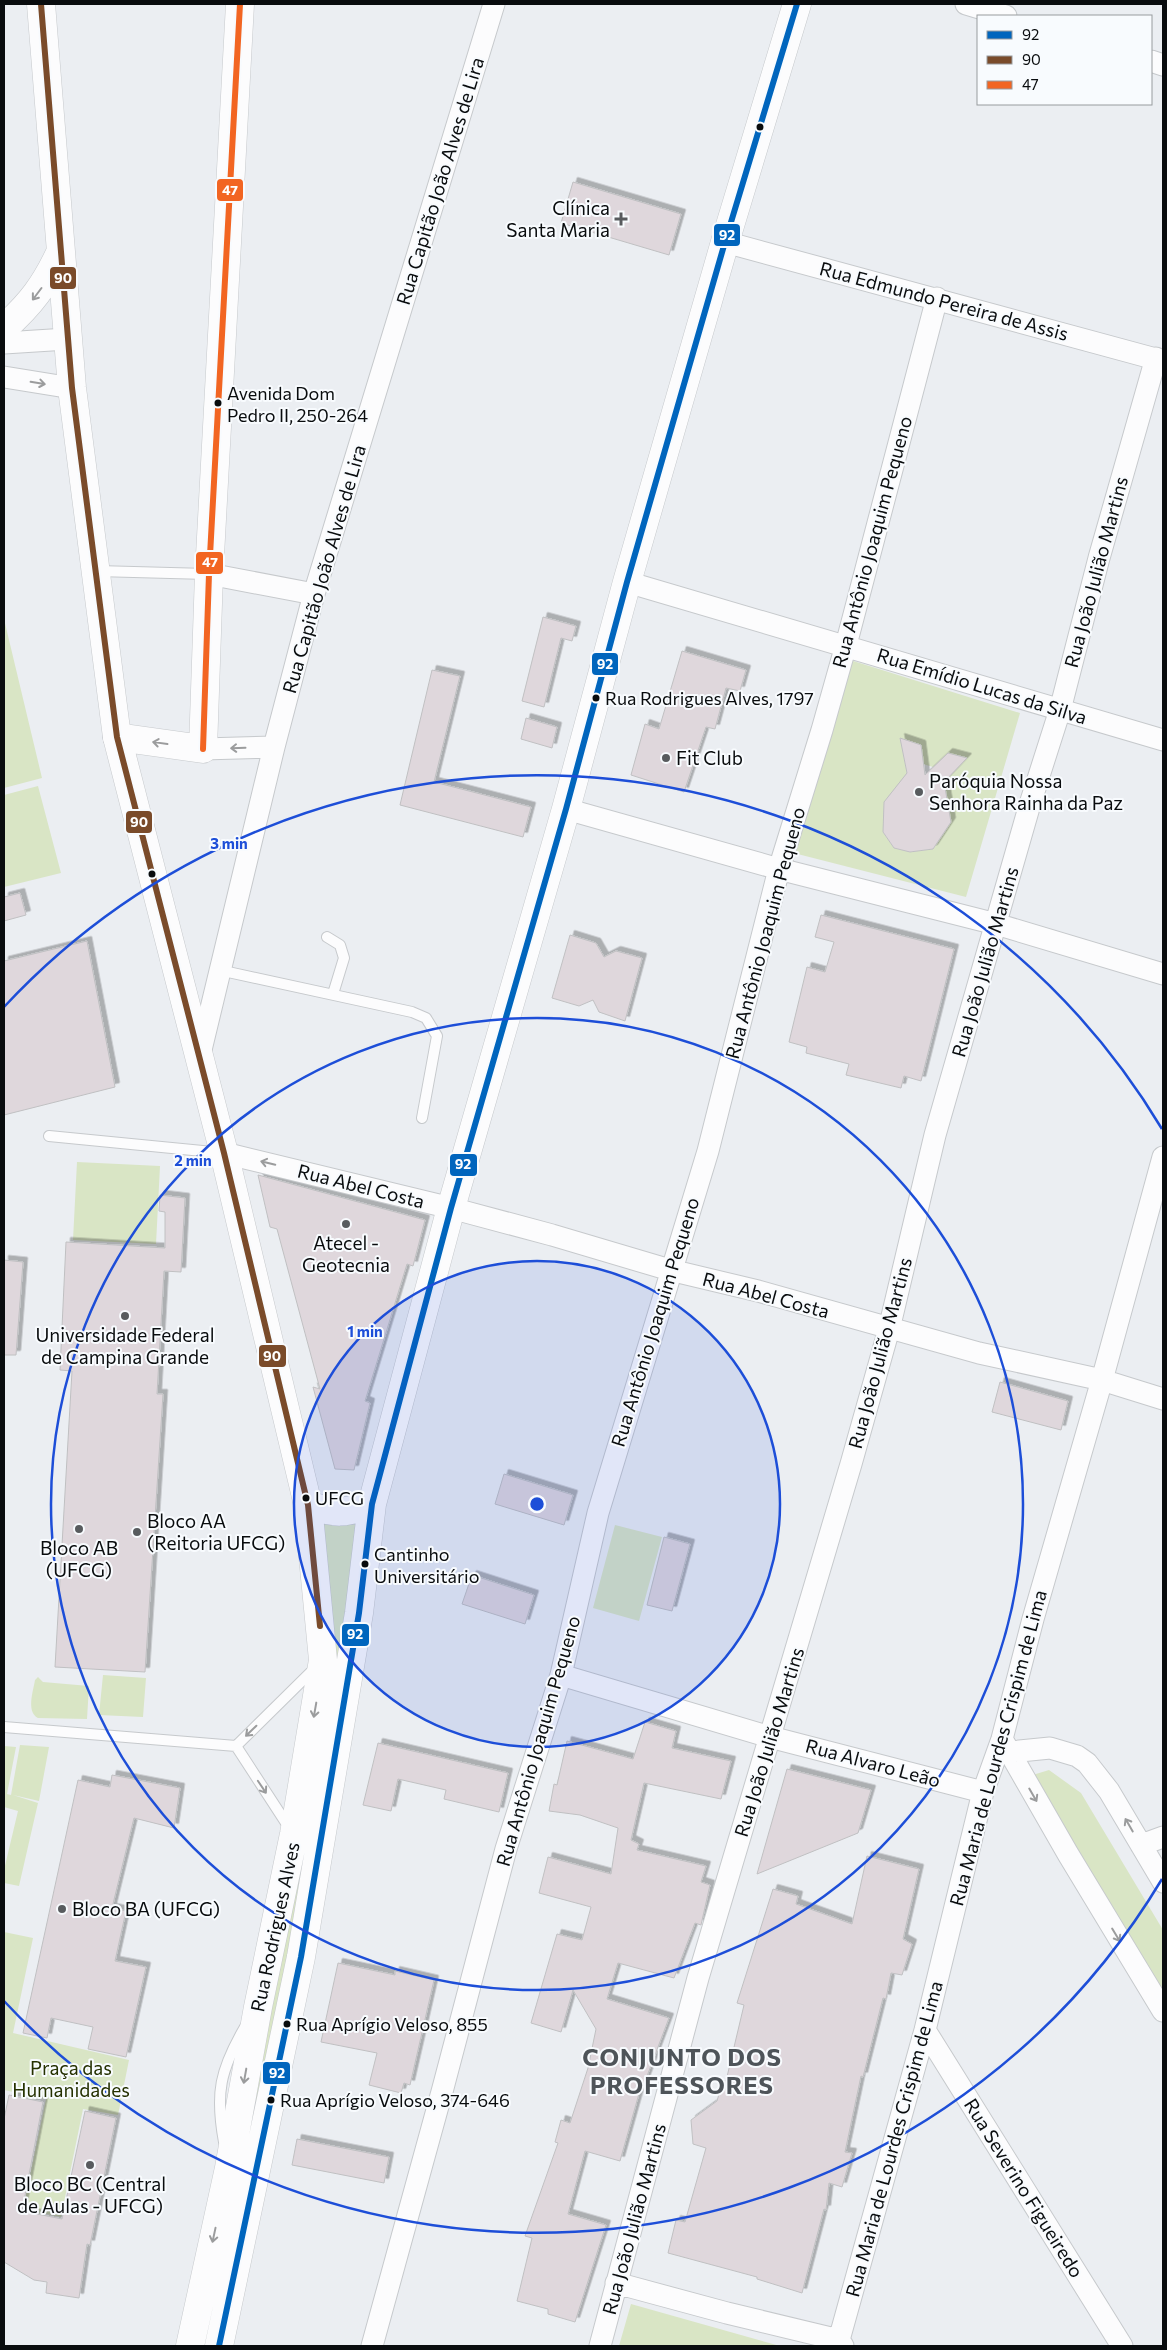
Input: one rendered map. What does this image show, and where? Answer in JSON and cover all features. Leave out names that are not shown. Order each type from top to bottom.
[{"type":"main road","name":"Rua Rodrigues Alves","points":[[41,4],[72,388],[117,737],[200,1054],[308,1505],[323,1660],[294,1834],[258,2007],[229,2168],[190,2346]]},
{"type":"main road","points":[[117,737],[203,749],[209,574],[240,4]]},
{"type":"main road","name":"Rua Rodrigues Alves","points":[[219,2346],[301,1957],[359,1613],[372,1504],[451,1208],[566,809],[627,582],[725,242],[797,4]]},
{"type":"main road","points":[[4,328],[27,308],[46,282],[60,253]]},
{"type":"main road","points":[[308,1505],[332,1513],[353,1511],[372,1504]]},
{"type":"street","name":"Rua Capitão João Alves de Lira","points":[[200,1054],[274,747],[314,594],[494,4]]},
{"type":"street","points":[[966,4],[1003,15]]},
{"type":"street","name":"Rua Edmundo Pereira de Assis","points":[[725,242],[1160,360]]},
{"type":"street","name":"Rua Antônio Joaquim Pequeno","points":[[372,2346],[506,1849],[561,1675],[598,1513],[670,1270],[708,1151],[779,869],[846,645],[936,298]]},
{"type":"street","points":[[4,343],[67,339]]},
{"type":"street","name":"Rua João Julião Martins","points":[[600,2346],[698,1978],[889,1329],[935,1135],[1030,804],[1060,710],[1114,503],[1160,360]]},
{"type":"street","points":[[4,378],[72,388]]},
{"type":"street","points":[[209,574],[314,594]]},
{"type":"street","name":"Rua Emídio Lucas da Silva","points":[[627,582],[1163,740]]},
{"type":"street","points":[[203,749],[274,747]]},
{"type":"street","points":[[566,809],[779,869],[996,924],[1163,974]]},
{"type":"street","name":"Rua Abel Costa","points":[[224,1153],[451,1208],[552,1235],[670,1270],[758,1291],[889,1329],[979,1353],[1102,1380],[1163,1399]]},
{"type":"street","name":"Rua Maria de Lourdes Crispim de Lima","points":[[841,2343],[925,2030],[983,1792],[1006,1746],[1033,1620],[1102,1380],[1163,1157]]},
{"type":"street","name":"Rua Alvaro Leão","points":[[561,1675],[770,1737],[983,1792]]},
{"type":"street","points":[[1006,1746],[1050,1748],[1077,1756],[1088,1763],[1109,1791],[1163,1882]]},
{"type":"street","points":[[1006,1746],[1068,1854],[1163,2011]]},
{"type":"street","points":[[1141,1845],[1163,1837]]},
{"type":"street","name":"Rua Severino Figueiredo","points":[[925,2030],[1122,2346]]},
{"type":"street","points":[[616,2282],[841,2343]]},
{"type":"lane","points":[[96,571],[209,574]]},
{"type":"lane","points":[[328,937],[340,944],[344,958],[333,994]]},
{"type":"lane","points":[[219,970],[412,1012],[426,1018],[438,1036],[422,1118]]},
{"type":"lane","points":[[49,1136],[224,1153]]},
{"type":"lane","points":[[4,1727],[236,1746],[323,1660]]},
{"type":"lane","points":[[236,1746],[294,1834]]},
{"type":"green space","points":[[4,619],[42,778],[4,788]]},
{"type":"green space","points":[[834,655],[1020,713],[966,897],[778,849]],"holes":[[[901,739],[921,745],[923,764],[933,767],[966,758],[944,782],[951,822],[933,849],[910,852],[894,848],[883,832],[907,773]]]},
{"type":"green space","points":[[38,786],[61,873],[4,887],[4,795]]},
{"type":"green space","points":[[77,1162],[160,1166],[156,1244],[73,1240]]},
{"type":"green space","points":[[362,1515],[338,1695],[213,2346],[192,2346],[328,1662],[314,1521]]},
{"type":"green space","points":[[615,1525],[662,1537],[639,1621],[593,1608]]},
{"type":"green space","points":[[103,1675],[146,1678],[143,1717],[99,1715]]},
{"type":"green space","points":[[38,1677],[43,1682],[89,1686],[87,1719],[38,1718],[34,1715],[31,1701],[35,1680]]},
{"type":"green space","points":[[20,1745],[49,1747],[39,1801],[13,1795],[38,1803],[19,1886],[4,1883],[4,1870],[18,1811],[4,1807],[4,1746],[16,1747],[7,1794],[11,1795]]},
{"type":"green space","points":[[1049,1770],[1081,1793],[1163,1930],[1163,2020],[1013,1781]]},
{"type":"green space","name":"Praça das Humanidades","points":[[4,1932],[33,1938],[13,2033],[129,2060],[118,2115],[83,2109],[61,2217],[23,2209],[46,2099],[4,2090]]},
{"type":"green space","points":[[631,2304],[780,2346],[619,2346]]},
{"type":"building","name":"Clínica Santa Maria","points":[[573,182],[681,214],[669,255],[561,223]]},
{"type":"building","points":[[543,617],[576,626],[572,641],[561,638],[544,707],[522,701]]},
{"type":"building","points":[[682,651],[746,670],[740,691],[726,688],[715,729],[706,727],[684,792],[631,775],[645,724],[659,729]]},
{"type":"building","points":[[432,670],[460,676],[434,782],[531,807],[523,837],[400,805]]},
{"type":"building","points":[[526,718],[557,727],[552,748],[521,739]]},
{"type":"building","name":"Paróquia Nossa Senhora Rainha da Paz","points":[[900,738],[921,745],[925,775],[948,753],[967,758],[944,782],[951,822],[933,849],[910,852],[894,848],[883,832],[884,802],[907,773]]},
{"type":"building","points":[[20,893],[26,915],[4,921],[4,897]]},
{"type":"building","points":[[821,915],[954,949],[921,1081],[904,1076],[901,1088],[846,1075],[849,1064],[806,1053],[807,1047],[789,1042],[807,967],[825,972],[834,942],[815,937]]},
{"type":"building","points":[[570,935],[596,943],[604,957],[616,951],[642,958],[625,1021],[599,1012],[593,1000],[579,1006],[552,998]]},
{"type":"building","points":[[87,941],[115,1087],[4,1115],[4,961]]},
{"type":"building","points":[[258,1175],[425,1220],[413,1266],[407,1264],[365,1401],[370,1403],[354,1470],[335,1469],[313,1387],[320,1389],[277,1229],[270,1227]]},
{"type":"building","points":[[160,1195],[185,1198],[181,1272],[164,1271],[157,1394],[163,1394],[145,1672],[55,1667],[72,1371],[60,1370],[66,1242],[165,1248],[165,1212],[159,1211]]},
{"type":"building","points":[[4,1260],[23,1262],[16,1355],[4,1355]]},
{"type":"building","points":[[1000,1382],[1068,1401],[1061,1430],[992,1412]]},
{"type":"building","points":[[504,1474],[573,1495],[564,1525],[495,1504]]},
{"type":"building","points":[[664,1537],[690,1544],[672,1611],[647,1605]]},
{"type":"building","points":[[472,1575],[534,1595],[525,1624],[462,1604]]},
{"type":"building","points":[[645,1722],[676,1731],[672,1748],[731,1761],[721,1799],[644,1783],[631,1840],[639,1844],[637,1850],[706,1866],[701,1882],[710,1885],[701,1925],[695,1923],[674,1978],[618,1963],[607,1999],[669,2018],[644,2084],[642,2083],[620,2161],[585,2151],[568,2214],[606,2225],[575,2322],[548,2314],[548,2309],[517,2301],[532,2238],[525,2236],[558,2143],[555,2142],[561,2120],[570,2123],[588,2068],[596,2029],[573,1990],[561,2032],[531,2023],[557,1934],[582,1940],[591,1907],[539,1893],[548,1857],[611,1874],[618,1828],[580,1815],[549,1811],[554,1784],[557,1785],[567,1741],[633,1759]]},
{"type":"building","points":[[378,1743],[508,1773],[499,1812],[444,1799],[446,1790],[398,1779],[391,1811],[363,1805]]},
{"type":"building","points":[[787,1769],[871,1790],[858,1833],[757,1874]]},
{"type":"building","points":[[112,1775],[180,1788],[174,1828],[134,1818],[112,1908],[126,1911],[115,1961],[146,1967],[126,2057],[88,2049],[93,2027],[51,2018],[47,2038],[23,2033],[78,1780],[110,1787]]},
{"type":"building","points":[[867,1856],[919,1869],[903,1939],[912,1944],[902,1975],[891,1973],[886,1999],[883,1998],[863,2077],[861,2076],[845,2152],[852,2153],[842,2187],[829,2183],[826,2210],[824,2209],[802,2293],[757,2279],[757,2277],[668,2253],[676,2220],[685,2222],[706,2148],[693,2144],[691,2120],[717,2101],[723,2080],[726,2081],[744,2005],[737,2003],[773,1889],[798,1896],[796,1904],[852,1924]]},
{"type":"building","points":[[338,1963],[395,1975],[395,1971],[434,1980],[410,2085],[404,2083],[401,2093],[369,2085],[377,2053],[321,2042]]},
{"type":"building","name":"Bloco BC (Central de Aulas - UFCG)","points":[[9,2095],[43,2102],[22,2211],[62,2219],[85,2111],[116,2118],[90,2245],[87,2244],[79,2298],[46,2293],[47,2282],[34,2280],[4,2262],[4,2119]]},
{"type":"building","points":[[297,2139],[389,2157],[384,2183],[292,2165]]},
{"type":"transit line","name":"90","points":[[41,4],[72,388],[117,737],[224,1153],[308,1505],[320,1626]]},
{"type":"transit line","name":"47","points":[[203,749],[209,574],[240,4]]},
{"type":"transit line","name":"92","points":[[219,2346],[301,1957],[359,1613],[372,1504],[451,1208],[566,809],[627,582],[725,242],[797,4]]},
{"type":"place","name":"Clínica Santa Maria","points":[[621,219]]},
{"type":"place","name":"Avenida Dom Pedro II, 250-264","points":[[218,403]]},
{"type":"place","name":"Rua Rodrigues Alves, 1797","points":[[596,698]]},
{"type":"place","name":"Fit Club","points":[[666,758]]},
{"type":"place","name":"Paróquia Nossa Senhora Rainha da Paz","points":[[919,792]]},
{"type":"place","name":"Atecel - Geotecnia","points":[[346,1224]]},
{"type":"place","name":"Universidade Federal de Campina Grande","points":[[125,1316]]},
{"type":"place","name":"UFCG","points":[[306,1498]]},
{"type":"place","name":"Bloco AB (UFCG)","points":[[79,1529]]},
{"type":"place","name":"Bloco AA (Reitoria UFCG)","points":[[137,1532]]},
{"type":"place","name":"Cantinho Universitário","points":[[365,1564]]},
{"type":"place","name":"Bloco BA (UFCG)","points":[[62,1909]]},
{"type":"place","name":"Rua Aprígio Veloso, 855","points":[[287,2024]]},
{"type":"place","name":"Rua Aprígio Veloso, 374-646","points":[[271,2100]]},
{"type":"place","name":"Bloco BC (Central de Aulas - UFCG)","points":[[90,2165]]},
{"type":"district","name":"CONJUNTO DOS PROFESSORES","points":[[682,2072]]}]
